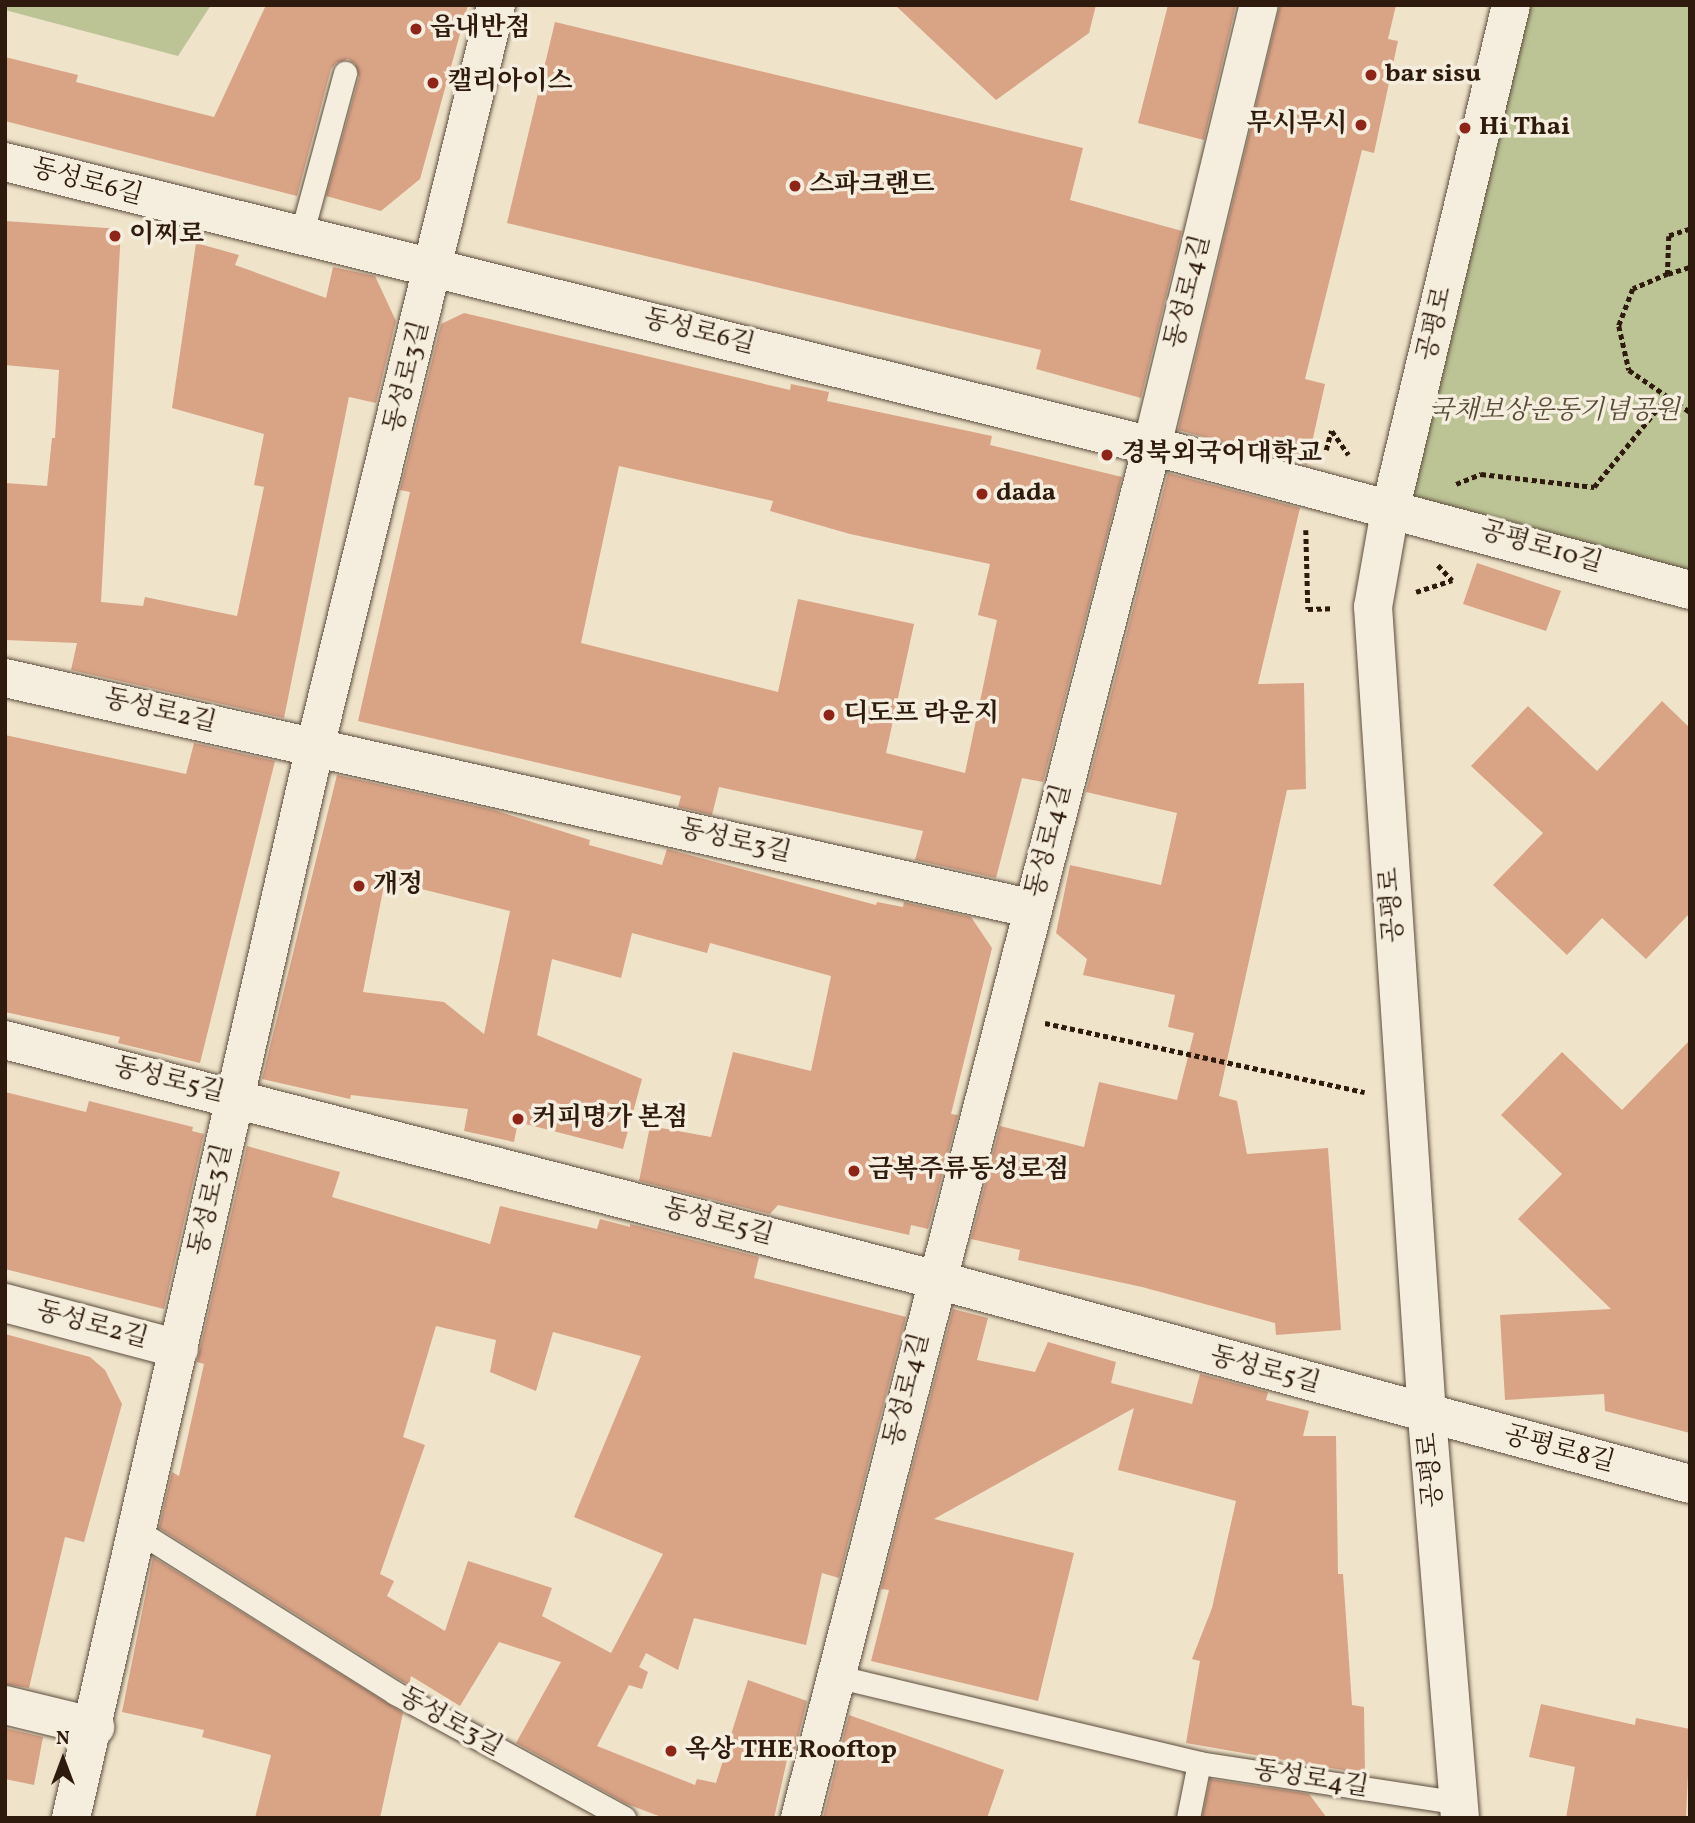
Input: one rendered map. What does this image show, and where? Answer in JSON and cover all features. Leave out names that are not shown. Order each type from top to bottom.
[{"type":"street","name":"동성로3길","points":[[71,1818],[95,1727],[234,1098],[315,747],[435,268],[496,5]]},
{"type":"street","name":"동성로4길","points":[[800,1818],[1152,446],[1259,5]]},
{"type":"street","name":"공평로","points":[[1460,1810],[1427,1415],[1373,607],[1390,512],[1511,5]]},
{"type":"street","name":"동성로6길","points":[[5,162],[1152,446],[1390,512]]},
{"type":"street","name":"공평로10길","points":[[1390,512],[1470,528],[1690,590]]},
{"type":"street","name":"동성로2길","points":[[5,678],[315,747]]},
{"type":"street","name":"동성로3길","points":[[315,747],[1033,909]]},
{"type":"street","name":"동성로5길","points":[[5,1040],[936,1280],[1427,1415]]},
{"type":"street","name":"동성로2길","points":[[5,1303],[179,1349]]},
{"type":"street","name":"공평로8길","points":[[1427,1415],[1690,1484]]},
{"type":"street","points":[[5,1704],[95,1727]]},
{"type":"lane","points":[[301,236],[345,73]]},
{"type":"lane","name":"동성로3길","points":[[138,1531],[395,1693],[624,1818]]},
{"type":"lane","name":"동성로4길","points":[[835,1676],[1199,1763],[1460,1810]]},
{"type":"lane","points":[[1188,1818],[1199,1763]]},
{"type":"path","points":[[1668,274],[1669,236],[1690,229]]},
{"type":"path","points":[[1690,267],[1633,289],[1619,326],[1629,370],[1665,398],[1690,412]]},
{"type":"path","points":[[1481,474],[1594,486],[1665,398]]},
{"type":"path","points":[[1005,1015],[1406,1101]]},
{"type":"green space","points":[[5,5],[211,5],[178,56],[5,10]]},
{"type":"green space","name":"국채보상운동기념공원","points":[[1511,5],[1690,5],[1690,591],[1390,511]]},
{"type":"building","points":[[266,5],[468,5],[420,179],[381,211],[326,196],[359,77],[355,64],[348,59],[336,63],[331,69],[297,196],[5,121],[5,57],[78,75],[76,82],[214,117]]},
{"type":"building","points":[[895,5],[1096,5],[1089,33],[996,100]]},
{"type":"building","points":[[1168,5],[1236,5],[1204,140],[1138,123]]},
{"type":"building","points":[[1280,5],[1396,5],[1388,39],[1398,41],[1374,153],[1362,150],[1305,379],[1325,384],[1307,465],[1178,430]]},
{"type":"building","name":"스파크랜드","points":[[555,22],[1083,148],[1070,200],[1182,231],[1141,398],[1036,369],[1041,350],[507,223]]},
{"type":"building","points":[[5,221],[121,229],[101,602],[143,606],[145,597],[237,616],[264,487],[254,485],[264,434],[172,408],[196,243],[239,255],[235,265],[326,298],[333,267],[375,276],[396,321],[376,403],[349,397],[284,718],[71,670],[77,643],[5,640],[5,483],[47,486],[52,438],[55,438],[59,370],[5,365]]},
{"type":"building","points":[[464,313],[790,390],[791,384],[829,392],[827,401],[992,436],[990,445],[1122,477],[1043,782],[1022,778],[996,878],[915,860],[923,831],[719,787],[712,815],[678,807],[681,796],[358,721],[410,492],[400,490],[441,324]],"holes":[[[619,466],[773,501],[770,511],[850,534],[990,564],[978,615],[997,620],[965,773],[886,753],[914,624],[798,599],[778,692],[581,643]]]},
{"type":"building","points":[[1168,473],[1300,508],[1258,684],[1304,683],[1306,789],[1287,790],[1219,1096],[1237,1101],[1247,1154],[1328,1148],[1341,1330],[1276,1335],[1275,1323],[1142,1287],[1018,1260],[1020,1250],[971,1239],[1000,1126],[1084,1147],[1099,1082],[1177,1100],[1194,1033],[1168,1027],[1175,995],[1083,975],[1087,959],[1056,933],[1070,865],[1161,885],[1177,813],[1086,792]]},
{"type":"building","points":[[1477,563],[1561,591],[1546,631],[1463,604]]},
{"type":"building","points":[[1662,701],[1690,728],[1690,913],[1646,959],[1602,918],[1567,955],[1493,885],[1543,833],[1471,766],[1528,706],[1597,771]]},
{"type":"building","points":[[5,735],[186,774],[194,743],[275,761],[200,1063],[118,1043],[120,1037],[5,1012]]},
{"type":"building","points":[[337,775],[494,810],[590,840],[589,845],[662,865],[667,849],[876,905],[877,902],[903,907],[904,902],[971,917],[992,948],[951,1114],[958,1115],[928,1229],[911,1225],[909,1235],[778,1205],[770,1214],[639,1181],[650,1126],[711,1137],[733,1052],[811,1071],[831,976],[710,943],[707,953],[632,933],[621,978],[552,959],[537,1035],[642,1079],[623,1149],[518,1122],[514,1142],[464,1131],[468,1109],[351,1095],[350,1099],[262,1079]],"holes":[[[385,880],[510,911],[484,1034],[444,1002],[363,992]]]},
{"type":"building","points":[[1690,1040],[1690,1433],[1605,1411],[1604,1394],[1505,1400],[1500,1315],[1611,1309],[1518,1219],[1562,1174],[1501,1115],[1562,1052],[1622,1110]]},
{"type":"building","points":[[5,1092],[86,1112],[89,1101],[193,1127],[192,1131],[204,1134],[164,1309],[5,1269]]},
{"type":"building","points":[[247,1146],[340,1172],[332,1197],[490,1244],[500,1206],[597,1229],[600,1219],[630,1227],[630,1224],[759,1257],[754,1278],[906,1317],[839,1578],[822,1573],[806,1645],[694,1618],[678,1670],[646,1653],[639,1667],[648,1672],[642,1689],[629,1685],[597,1746],[695,1785],[697,1779],[716,1783],[748,1680],[807,1701],[793,1758],[789,1751],[774,1818],[664,1818],[627,1804],[516,1743],[561,1662],[499,1642],[460,1706],[411,1676],[409,1685],[402,1681],[159,1528],[172,1472],[179,1476],[204,1364],[197,1362]],"holes":[[[436,1326],[496,1340],[490,1372],[536,1391],[553,1332],[641,1356],[574,1517],[663,1554],[611,1653],[542,1616],[552,1588],[468,1561],[445,1631],[387,1596],[394,1581],[380,1574],[425,1445],[403,1437]]]},
{"type":"building","points":[[953,1309],[988,1318],[977,1360],[1035,1372],[1048,1342],[1116,1362],[1111,1383],[1192,1404],[1200,1374],[1268,1392],[1266,1400],[1309,1411],[1303,1436],[1336,1436],[1338,1574],[1343,1574],[1352,1705],[1364,1707],[1365,1774],[1186,1743],[1200,1661],[1192,1659],[1212,1608],[1236,1501],[1118,1470],[1134,1408],[934,1519],[1074,1553],[1038,1701],[871,1661],[889,1590],[881,1589]]},
{"type":"building","points":[[5,1334],[90,1357],[105,1370],[122,1404],[84,1542],[65,1537],[29,1688],[5,1684]]},
{"type":"building","points":[[153,1557],[403,1713],[380,1818],[255,1818],[271,1755],[202,1737],[204,1730],[122,1712]]},
{"type":"building","points":[[1541,1704],[1635,1725],[1636,1718],[1690,1729],[1686,1818],[1566,1818],[1575,1767],[1529,1757]]},
{"type":"building","points":[[849,1715],[1004,1770],[987,1818],[823,1818]]},
{"type":"building","points":[[5,1728],[43,1737],[34,1785],[5,1779]]},
{"type":"building","points":[[1210,1779],[1309,1794],[1327,1818],[1202,1818]]},
{"type":"place","name":"읍내반점","points":[[416,29]]},
{"type":"place","name":"bar sisu","points":[[1371,75]]},
{"type":"place","name":"캘리아이스","points":[[433,83]]},
{"type":"place","name":"무시무시","points":[[1361,125]]},
{"type":"place","name":"Hi Thai","points":[[1465,128]]},
{"type":"place","name":"스파크랜드","points":[[795,186]]},
{"type":"place","name":"이찌로","points":[[115,236]]},
{"type":"place","name":"경북외국어대학교","points":[[1107,455]]},
{"type":"place","name":"dada","points":[[982,494]]},
{"type":"place","name":"디도프 라운지","points":[[829,715]]},
{"type":"place","name":"개정","points":[[359,886]]},
{"type":"place","name":"커피명가 본점","points":[[518,1119]]},
{"type":"place","name":"금복주류동성로점","points":[[854,1171]]},
{"type":"place","name":"옥상 THE Rooftop","points":[[671,1751]]}]
